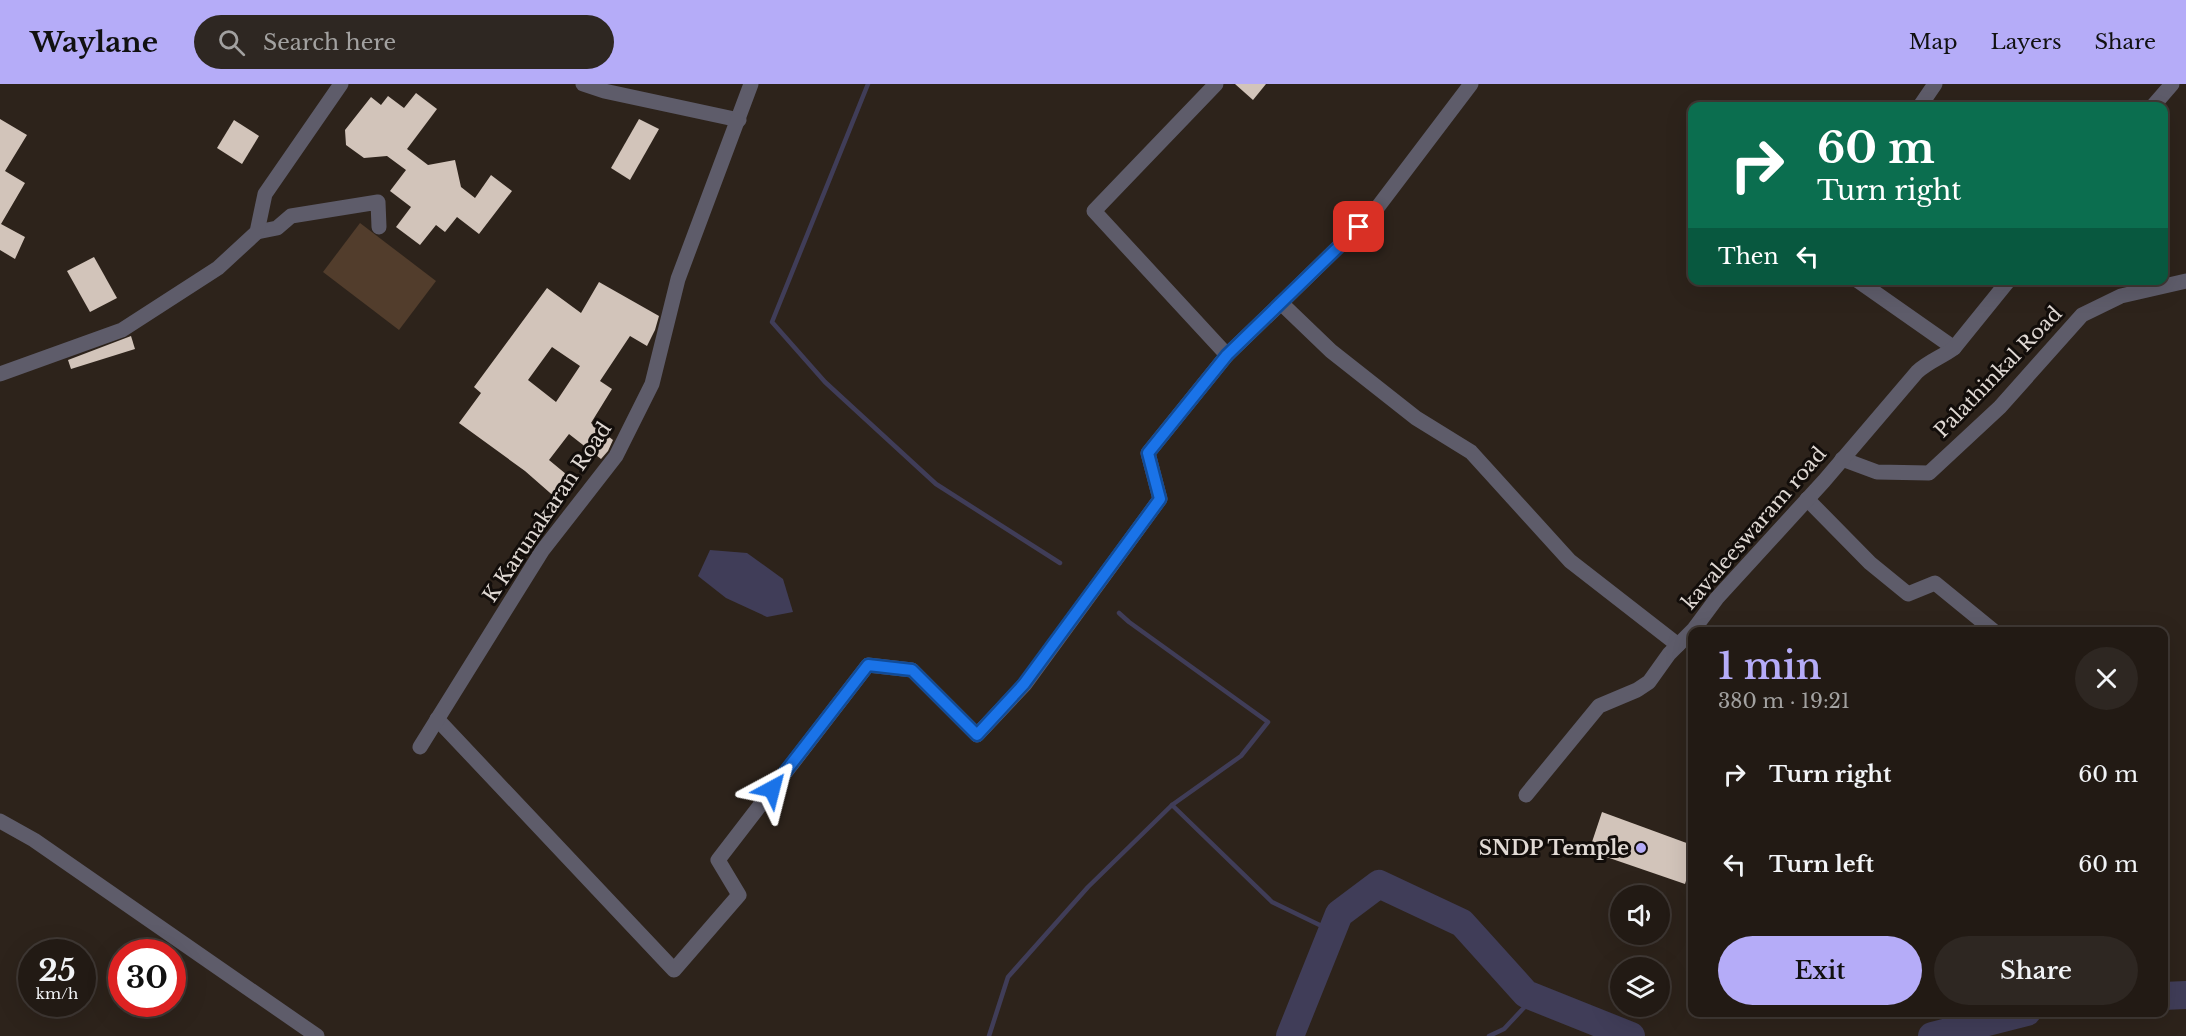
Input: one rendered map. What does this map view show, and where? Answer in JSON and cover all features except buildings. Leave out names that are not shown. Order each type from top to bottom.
[{"type":"street","points":[[257,232],[264,194],[341,84]]},
{"type":"street","points":[[583,84],[604,91],[739,120]]},
{"type":"street","name":"K Karunakaran Road","points":[[420,747],[542,551],[616,456],[652,384],[678,279],[751,84]]},
{"type":"street","points":[[1216,84],[1094,211],[1227,355]]},
{"type":"street","points":[[437,719],[674,970],[739,895],[718,860],[868,665],[912,670],[977,735],[1024,684],[1160,499],[1148,453],[1227,355],[1374,212],[1471,84]]},
{"type":"street","points":[[1923,102],[1935,84]]},
{"type":"street","points":[[2156,102],[2172,84]]},
{"type":"street","points":[[0,374],[122,330],[218,268],[257,232],[277,228],[291,216],[378,202],[380,227]]},
{"type":"street","name":"Palathinkal Road","points":[[1842,459],[1876,472],[1929,473],[2000,407],[2082,315],[2121,296],[2186,281]]},
{"type":"street","points":[[1864,285],[1954,348]]},
{"type":"street","name":"kavaleeswaram road","points":[[1694,627],[1917,372],[1928,362],[1943,357],[1954,348],[2005,285]]},
{"type":"street","points":[[1281,303],[1331,351],[1408,412],[1471,452],[1570,561],[1678,645]]},
{"type":"street","points":[[1807,499],[1870,563],[1908,594],[1935,583],[1989,627]]},
{"type":"street","name":"kavaleeswaram road","points":[[1526,795],[1599,706],[1637,690],[1649,681],[1688,634]]},
{"type":"street","points":[[0,821],[44,847],[317,1036]]},
{"type":"shaded area","points":[[360,223],[436,281],[399,330],[323,272]]},
{"type":"shaded area","points":[[710,550],[747,553],[783,579],[793,612],[767,617],[726,598],[698,576]]},
{"type":"waterway","points":[[868,84],[772,322],[825,382],[936,484],[1060,563]]},
{"type":"waterway","points":[[1119,613],[1268,722],[1241,756],[1172,805]]},
{"type":"waterway","points":[[989,1036],[1008,977],[1088,887],[1172,805],[1272,902],[1332,931]]},
{"type":"waterway","points":[[1290,1036],[1339,914],[1379,884],[1462,923],[1526,994],[1631,1036]]},
{"type":"waterway","points":[[2168,996],[2186,995]]},
{"type":"waterway","points":[[1489,1036],[1504,1029],[1534,997]]},
{"type":"waterway","points":[[1932,1036],[2007,1017]]},
{"type":"place","name":"SNDP Temple","points":[[1641,848]]},
{"type":"route","points":[[772,789],[868,665],[912,670],[977,735],[1024,684],[1160,499],[1148,453],[1227,355],[1359,227]]}]
